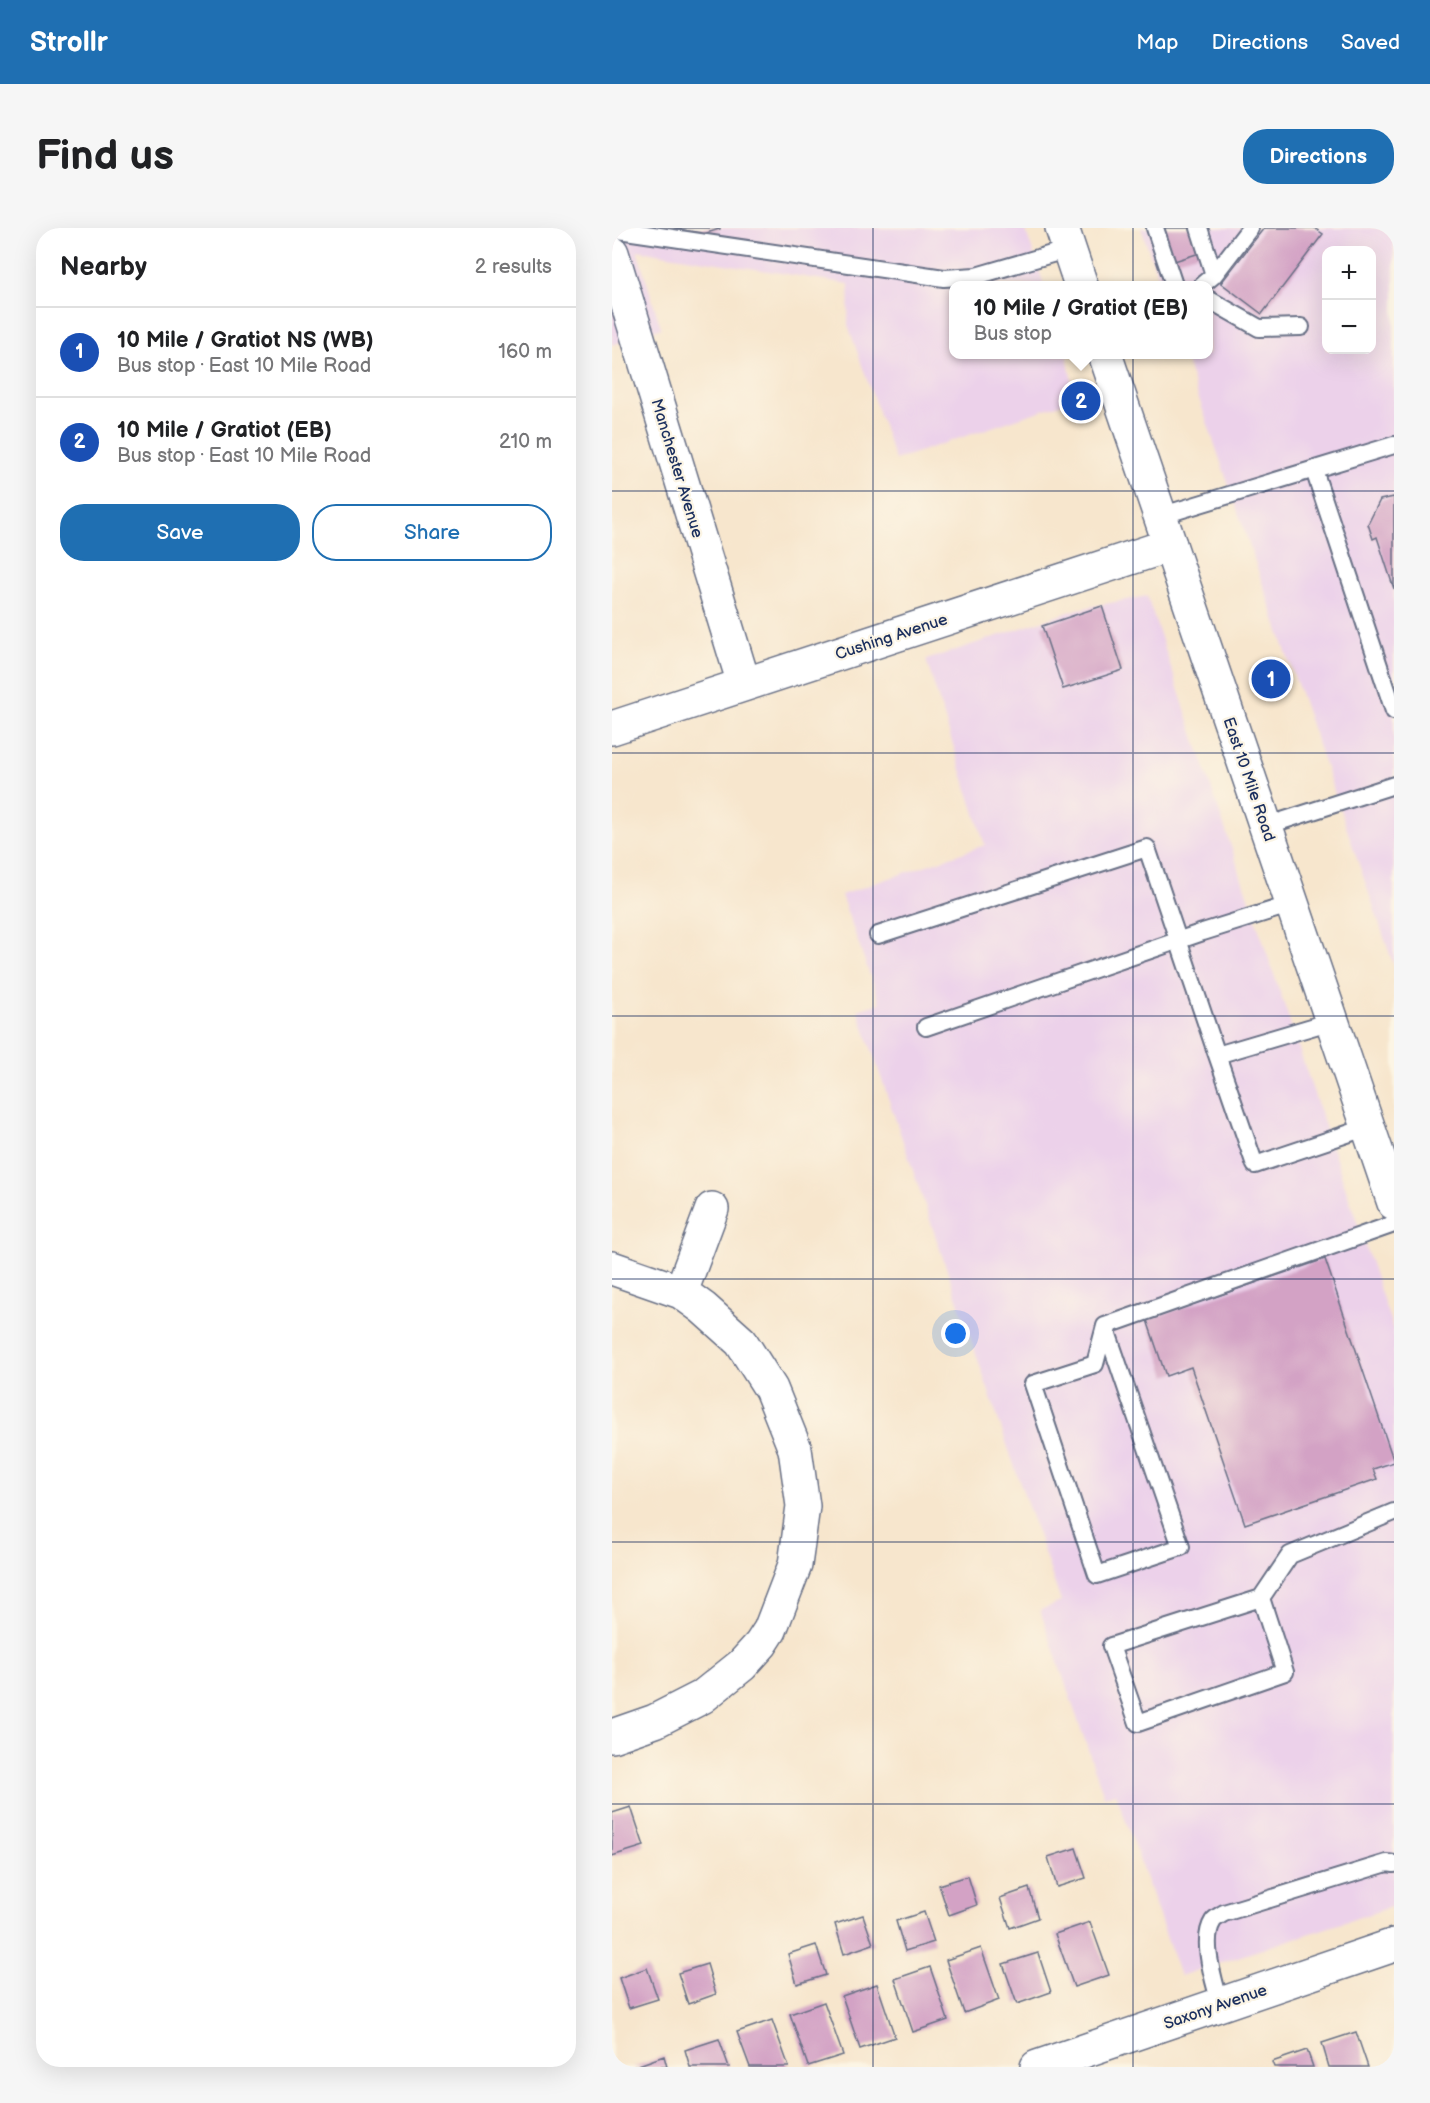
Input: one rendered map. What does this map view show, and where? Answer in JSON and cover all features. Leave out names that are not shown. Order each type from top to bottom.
[{"type":"street","points":[[1065,238],[1081,281]]},
{"type":"street","name":"Manchester Avenue","points":[[612,252],[744,684]]},
{"type":"street","name":"East 10 Mile Road","points":[[1107,359],[1394,1203]]},
{"type":"street","name":"Cushing Avenue","points":[[612,728],[744,684],[1165,531]]},
{"type":"street","points":[[681,1292],[712,1209]]},
{"type":"street","points":[[612,1268],[681,1292],[704,1308],[741,1342],[771,1389],[795,1449],[803,1506],[795,1565],[770,1630],[742,1665],[720,1684],[681,1709],[655,1722],[612,1736]]},
{"type":"street","name":"Saxony Avenue","points":[[1037,2067],[1394,1945]]},
{"type":"lane","points":[[1155,228],[1173,281]]},
{"type":"lane","points":[[1199,228],[1208,280]]},
{"type":"lane","points":[[1208,280],[1250,228]]},
{"type":"lane","points":[[612,229],[944,278],[976,276],[1065,238]]},
{"type":"lane","points":[[1213,301],[1259,328],[1301,327]]},
{"type":"lane","points":[[1165,531],[1314,470],[1394,445]]},
{"type":"lane","points":[[1314,470],[1394,711]]},
{"type":"lane","points":[[1266,826],[1394,785]]},
{"type":"lane","points":[[878,935],[1147,848],[1255,1166],[1368,1126]]},
{"type":"lane","points":[[926,1027],[1179,940],[1292,904]]},
{"type":"lane","points":[[1217,1055],[1332,1022]]},
{"type":"lane","points":[[1105,1326],[1394,1224]]},
{"type":"lane","points":[[1105,1326],[1181,1547],[1097,1575],[1033,1384],[1095,1364],[1105,1326]]},
{"type":"lane","points":[[1262,1598],[1285,1672],[1138,1723],[1111,1646],[1262,1598],[1290,1555],[1394,1512]]},
{"type":"lane","points":[[1220,2004],[1209,1958],[1209,1934],[1213,1920],[1224,1912],[1387,1863],[1394,1864]]},
{"type":"shaded area","points":[[612,228],[1025,228],[1043,281],[949,281],[949,359],[1068,359],[1075,399],[895,460],[848,325],[849,284],[637,250],[661,328],[612,345]]},
{"type":"shaded area","points":[[1141,228],[1394,228],[1394,966],[1185,359],[1213,359],[1213,281],[1160,281]]},
{"type":"shaded area","points":[[1147,596],[1394,1332],[1394,1906],[1180,1976],[1116,1793],[1104,1796],[1040,1610],[1061,1602],[858,1010],[880,1003],[841,895],[985,845],[926,660],[1078,609]]},
{"type":"building","points":[[674,228],[720,228],[720,229],[703,234]]},
{"type":"building","points":[[1157,228],[1195,228],[1203,252],[1168,263]]},
{"type":"building","points":[[1264,228],[1314,228],[1323,234],[1262,314],[1221,283]]},
{"type":"building","points":[[1394,497],[1394,589],[1377,537],[1373,539],[1368,524],[1380,500]]},
{"type":"building","points":[[1102,606],[1123,670],[1063,689],[1042,626]]},
{"type":"building","points":[[1325,1259],[1394,1462],[1373,1469],[1377,1479],[1245,1524],[1191,1367],[1166,1376],[1147,1320]]},
{"type":"building","points":[[631,1807],[644,1846],[612,1856],[612,1813]]},
{"type":"building","points":[[1076,1848],[1086,1878],[1057,1887],[1048,1857]]},
{"type":"building","points":[[968,1876],[977,1905],[949,1915],[939,1885]]},
{"type":"building","points":[[1029,1888],[1038,1918],[1010,1928],[1000,1898]]},
{"type":"building","points":[[924,1912],[934,1942],[905,1951],[896,1921]]},
{"type":"building","points":[[863,1915],[873,1944],[844,1954],[835,1924]]},
{"type":"building","points":[[1090,1922],[1109,1975],[1074,1987],[1055,1934]]},
{"type":"building","points":[[816,1945],[826,1975],[797,1984],[788,1954]]},
{"type":"building","points":[[981,1948],[999,2000],[964,2013],[946,1960]]},
{"type":"building","points":[[1038,1953],[1051,1992],[1017,2004],[1003,1964]]},
{"type":"building","points":[[707,1964],[716,1994],[688,2004],[678,1973]]},
{"type":"building","points":[[930,1967],[948,2020],[913,2032],[895,1979]]},
{"type":"building","points":[[647,1968],[658,1999],[629,2008],[619,1978]]},
{"type":"building","points":[[877,1984],[895,2037],[860,2049],[842,1996]]},
{"type":"building","points":[[824,2002],[843,2055],[808,2066],[790,2014]]},
{"type":"building","points":[[772,2020],[789,2067],[750,2067],[737,2032]]},
{"type":"building","points":[[1356,2032],[1368,2067],[1329,2067],[1322,2043]]},
{"type":"building","points":[[719,2039],[729,2067],[690,2067],[685,2050]]},
{"type":"building","points":[[1307,2050],[1313,2067],[1274,2067],[1272,2062]]},
{"type":"building","points":[[664,2056],[667,2067],[633,2067]]},
{"type":"place","name":"10 Mile / Gratiot (EB)","points":[[1081,401]]},
{"type":"place","name":"10 Mile / Gratiot NS (WB)","points":[[1271,679]]}]
